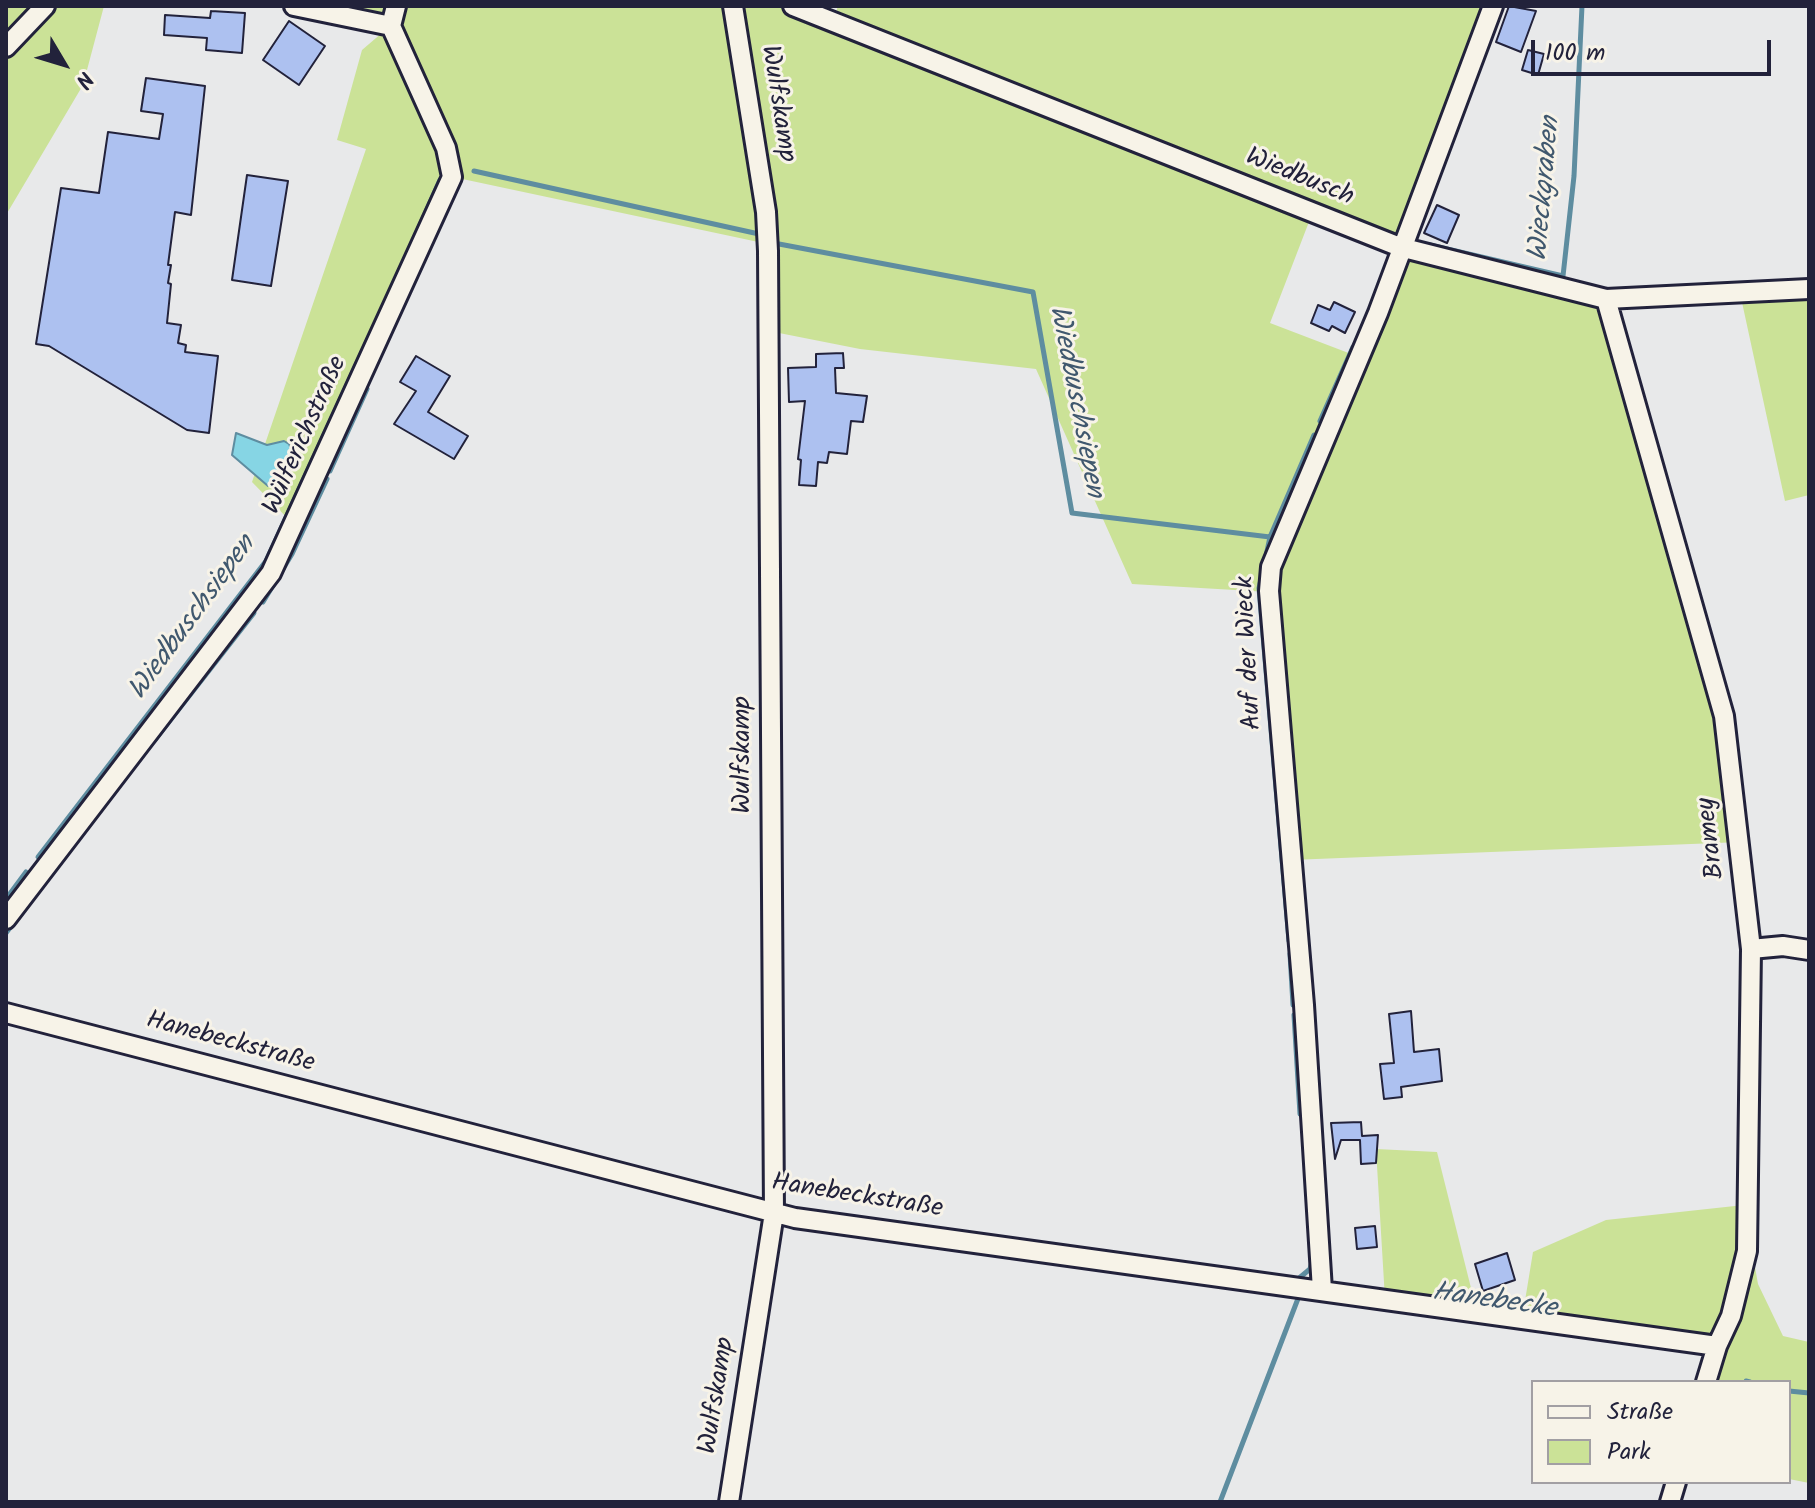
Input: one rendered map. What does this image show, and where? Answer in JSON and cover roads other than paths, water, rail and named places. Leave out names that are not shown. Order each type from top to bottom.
[{"type":"street","points":[[6,47],[45,6]]},
{"type":"street","points":[[294,6],[391,26],[396,6]]},
{"type":"street","name":"Wulfskamp","points":[[729,1502],[774,1213],[768,251],[763,186],[733,6]]},
{"type":"street","name":"Wiedbusch","points":[[793,6],[1400,247],[1606,299],[1809,289]]},
{"type":"street","name":"Auf der Wieck","points":[[1322,1290],[1304,1005],[1269,591],[1271,567],[1378,313],[1400,247],[1493,6]]},
{"type":"street","name":"Wülferichstraße","points":[[6,919],[271,573],[452,177],[446,148],[391,26]]},
{"type":"street","name":"Bramey","points":[[1606,299],[1724,716],[1751,949],[1747,1251],[1731,1316],[1707,1380]]},
{"type":"street","points":[[1751,949],[1783,946],[1809,950]]},
{"type":"street","name":"Hanebeckstraße","points":[[6,1013],[774,1213],[1717,1346]]},
{"type":"water","points":[[236,433],[267,445],[284,441],[289,444],[293,454],[291,470],[282,483],[268,486],[232,455]]},
{"type":"waterway","name":"Wieckgraben","points":[[1430,245],[1563,276],[1574,176],[1582,6]]},
{"type":"waterway","name":"Wiedbuschsiepen","points":[[474,171],[759,234]]},
{"type":"waterway","name":"Wiedbuschsiepen","points":[[397,277],[440,180]]},
{"type":"waterway","name":"Wiedbuschsiepen","points":[[779,244],[1033,292],[1072,513],[1270,537]]},
{"type":"waterway","name":"Wiedbuschsiepen","points":[[38,857],[266,561],[369,337]]},
{"type":"waterway","name":"Wieckgraben","points":[[1320,421],[1353,347]]},
{"type":"waterway","points":[[330,471],[367,389]]},
{"type":"waterway","name":"Wieckgraben","points":[[1266,556],[1270,537],[1314,435]]},
{"type":"waterway","points":[[263,602],[292,554],[327,479]]},
{"type":"waterway","name":"Wiedbuschsiepen","points":[[1262,575],[1259,588],[1289,941]]},
{"type":"waterway","points":[[154,741],[254,613]]},
{"type":"waterway","name":"Wiedbuschsiepen","points":[[6,899],[26,872]]},
{"type":"waterway","points":[[6,933],[15,921]]},
{"type":"waterway","name":"Wiedbuschsiepen","points":[[1290,954],[1293,1005]]},
{"type":"waterway","name":"Wiedbuschsiepen","points":[[1294,1015],[1300,1114]]},
{"type":"waterway","name":"Wiedbuschsiepen","points":[[1298,1279],[1310,1269],[1312,1262]]},
{"type":"waterway","name":"Hanebecke","points":[[1220,1502],[1299,1296],[1303,1296]]},
{"type":"waterway","name":"Hanebecke","points":[[1791,1391],[1809,1393]]}]
